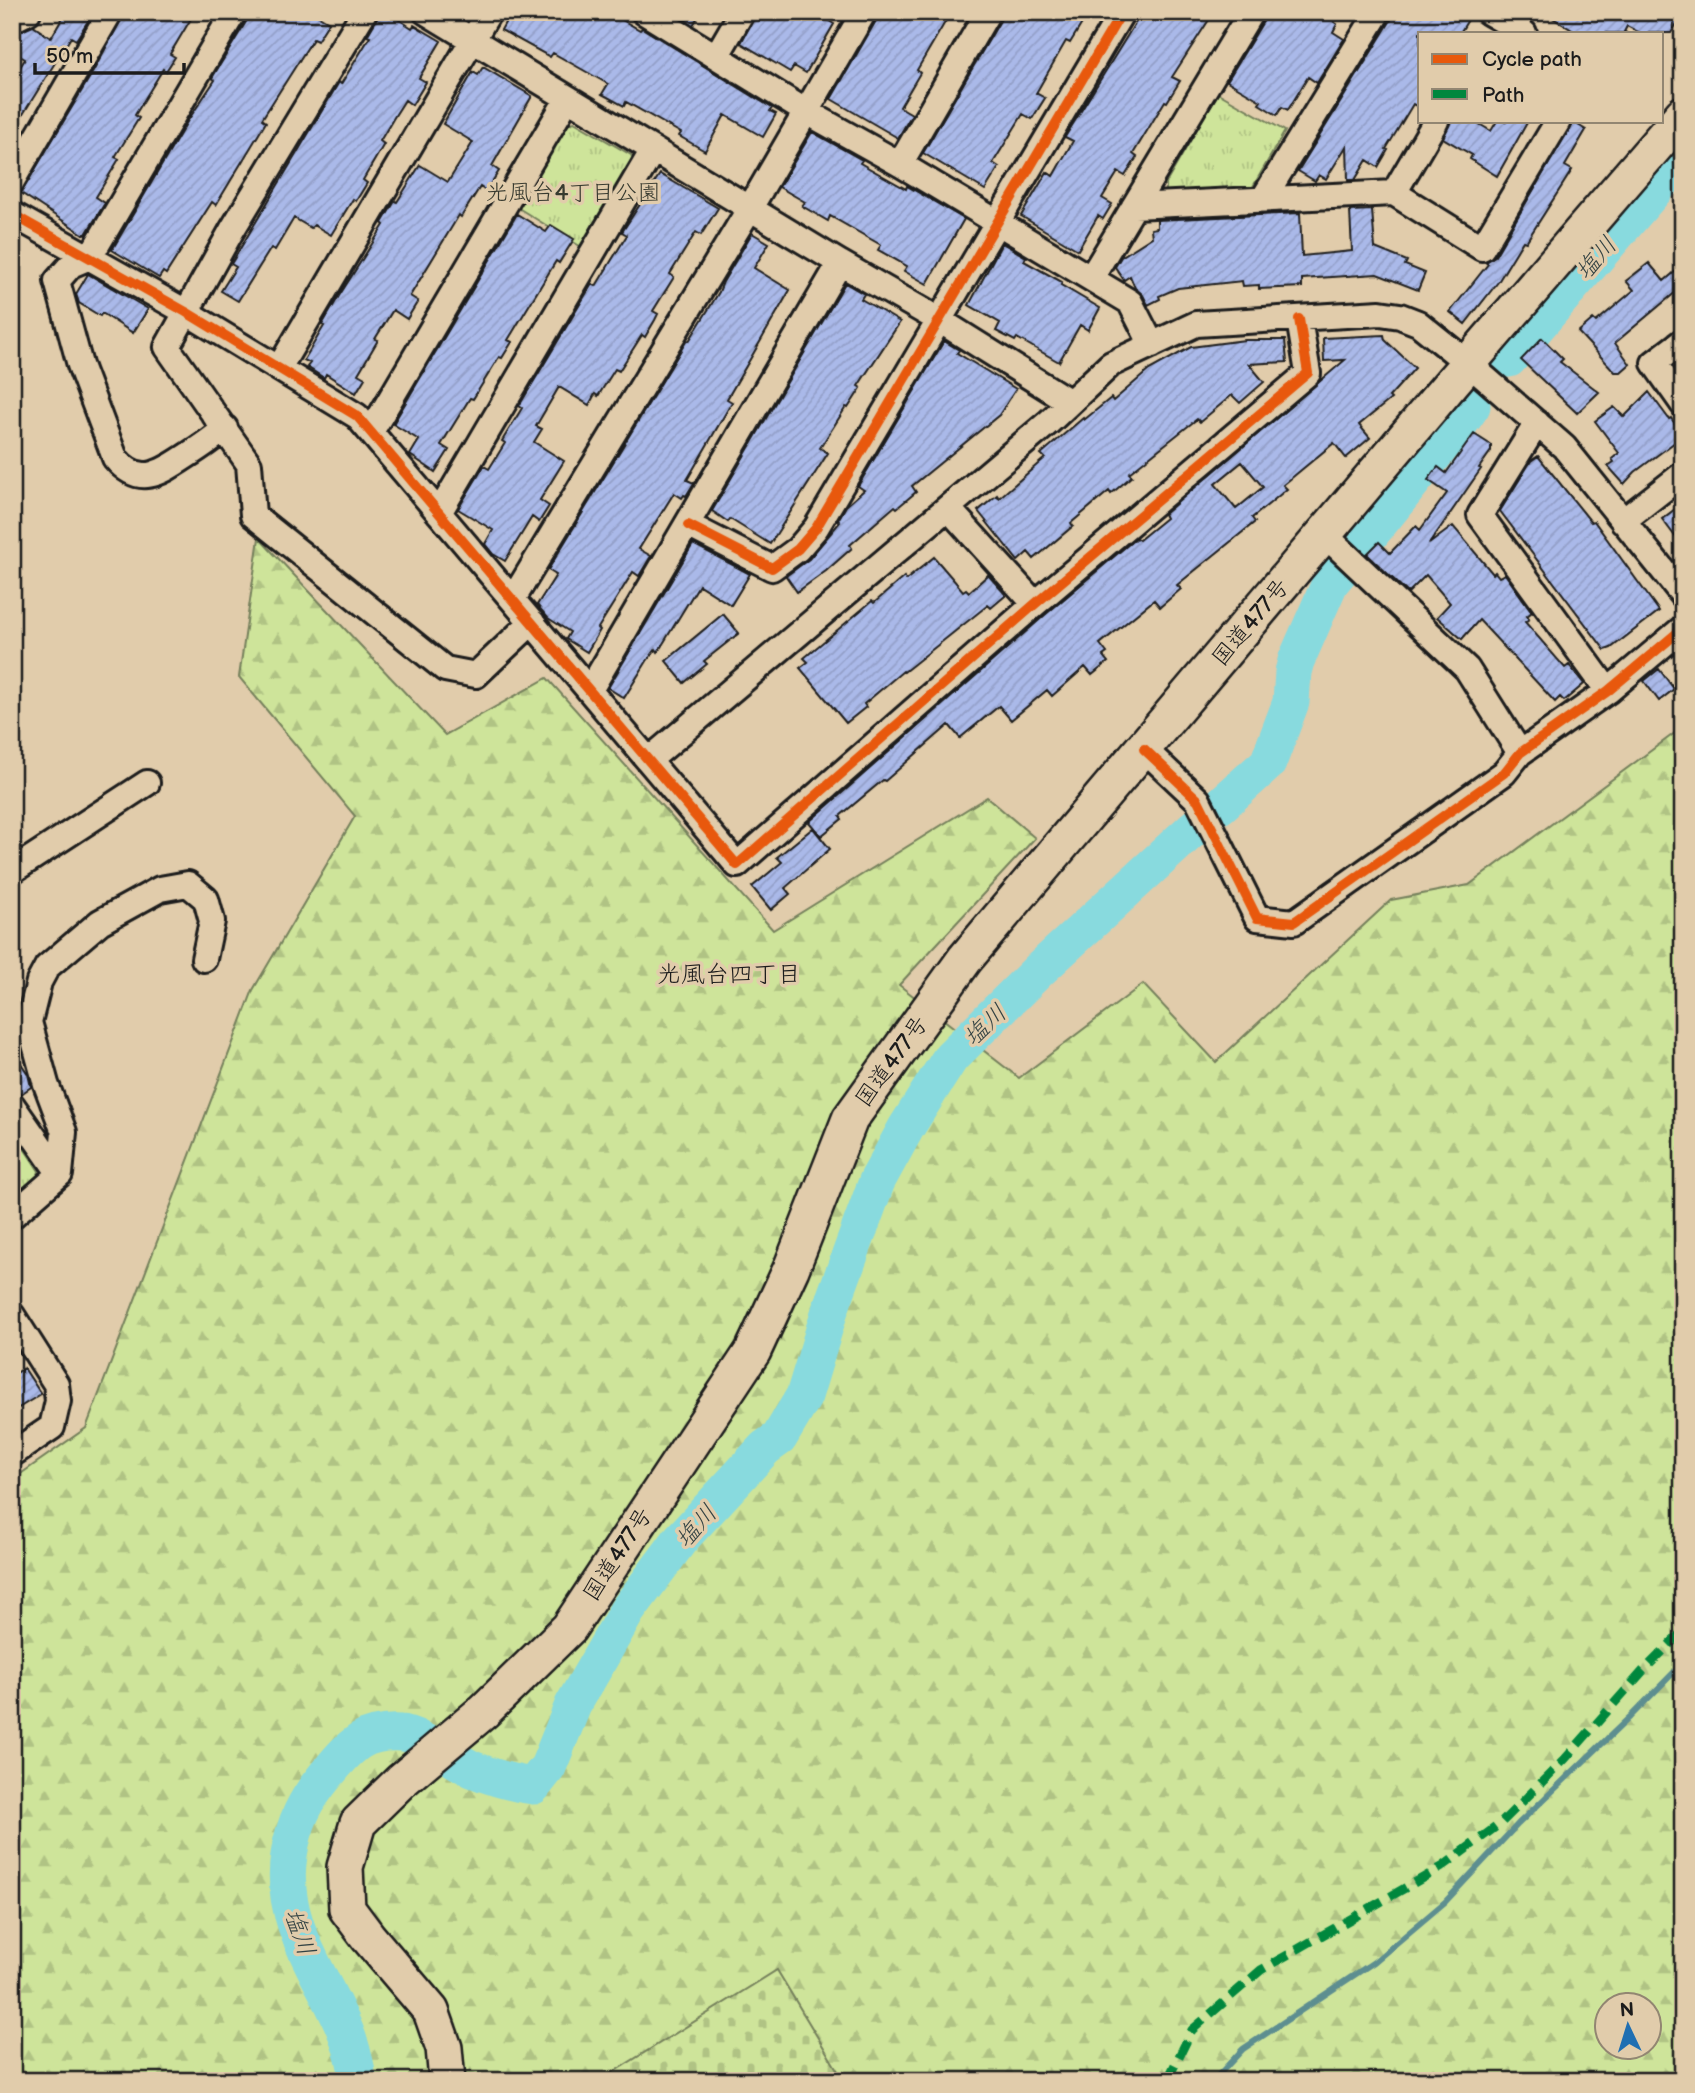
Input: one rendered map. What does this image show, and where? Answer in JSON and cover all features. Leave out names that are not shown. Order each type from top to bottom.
[{"type":"highway","name":"国道477号","points":[[447,2081],[444,2048],[431,2011],[347,1909],[345,1867],[358,1823],[416,1768],[484,1711],[569,1628],[753,1351],[791,1269],[850,1119],[965,959],[1683,114]]},
{"type":"street","points":[[12,20],[27,12]]},
{"type":"street","points":[[225,428],[164,471],[150,476],[138,475],[123,468],[115,458],[80,365],[57,281],[71,265],[90,257],[234,12]]},
{"type":"street","points":[[364,12],[239,218],[167,347],[249,464],[253,515],[444,669],[476,674],[532,622]]},
{"type":"street","points":[[426,12],[939,320],[1070,402]]},
{"type":"street","points":[[279,368],[489,12]]},
{"type":"street","points":[[644,12],[805,111],[900,164],[1130,302],[1152,345]]},
{"type":"street","points":[[717,55],[742,12]]},
{"type":"street","points":[[513,599],[750,208],[864,12]]},
{"type":"street","points":[[900,164],[988,12]]},
{"type":"street","points":[[688,525],[772,568],[798,549],[816,528],[1122,12]]},
{"type":"street","points":[[1091,278],[1251,12]]},
{"type":"street","points":[[1263,200],[1378,12]]},
{"type":"street","points":[[12,181],[107,13]]},
{"type":"street","points":[[1493,19],[1522,32]]},
{"type":"street","points":[[371,432],[568,98]]},
{"type":"street","points":[[1394,192],[1435,122]]},
{"type":"street","points":[[1134,206],[1394,192],[1482,248],[1557,122]]},
{"type":"street","points":[[439,513],[653,150]]},
{"type":"street","points":[[12,214],[186,312],[357,416],[737,865],[1035,604],[1308,373],[1299,319]]},
{"type":"street","points":[[590,690],[840,262]]},
{"type":"street","points":[[649,760],[948,508],[1111,364],[1196,324],[1380,313],[1400,316],[1418,323],[1563,447],[1683,595]]},
{"type":"street","points":[[1683,341],[1654,363],[1683,404]]},
{"type":"street","points":[[1537,424],[1480,514],[1608,691]]},
{"type":"street","points":[[1623,521],[1683,474]]},
{"type":"street","points":[[948,508],[1035,604]]},
{"type":"street","points":[[1324,534],[1467,669],[1520,753]]},
{"type":"street","points":[[1144,749],[1198,800],[1257,918],[1294,922],[1504,773],[1520,753],[1608,691],[1683,628]]},
{"type":"street","points":[[12,871],[147,783]]},
{"type":"street","points":[[12,1216],[60,1174],[64,1132],[46,1084],[29,1022],[39,982],[47,967],[100,922],[160,889],[188,884],[206,899],[212,920],[204,959]]},
{"type":"street","points":[[12,1105],[60,1174]]},
{"type":"street","points":[[12,1315],[56,1384],[58,1401],[52,1427],[12,1454]]},
{"type":"green space","points":[[1218,93],[1285,131],[1251,190],[1170,196],[1166,183]]},
{"type":"green space","name":"光風台4丁目公園","points":[[574,122],[631,155],[636,164],[583,248],[515,206],[565,126]]},
{"type":"green space","points":[[259,538],[445,735],[547,678],[773,930],[987,797],[1035,838],[899,985],[1019,1078],[1143,984],[1216,1062],[1391,900],[1469,885],[1683,727],[1683,2081],[12,2081],[12,1480],[86,1428],[253,990],[355,816],[239,677]]},
{"type":"green space","points":[[12,1130],[39,1171],[36,1186],[12,1203]]},
{"type":"green space","points":[[777,1970],[844,2081],[599,2081]]},
{"type":"building","points":[[66,12],[85,12],[91,16],[76,40],[71,37],[12,132],[12,80],[25,59],[12,51],[12,35],[33,26],[51,38]]},
{"type":"building","points":[[125,12],[195,12],[170,54],[175,57],[166,71],[163,69],[135,115],[139,118],[115,157],[119,159],[96,197],[105,203],[86,234],[83,234],[21,193]]},
{"type":"building","points":[[252,12],[312,12],[329,22],[317,41],[313,39],[262,119],[266,122],[216,205],[212,202],[166,274],[163,272],[159,278],[112,250],[187,122],[215,80],[212,78]]},
{"type":"building","points":[[381,12],[387,12],[412,28],[414,25],[441,41],[419,78],[426,82],[412,105],[405,100],[396,114],[380,141],[384,144],[363,180],[367,183],[356,201],[353,199],[331,235],[294,218],[275,250],[271,248],[238,301],[221,291],[236,267],[231,264],[339,82],[341,84],[370,37],[367,36]]},
{"type":"building","points":[[511,12],[608,12],[640,30],[642,28],[772,108],[770,111],[776,114],[763,137],[725,115],[705,151],[679,136],[681,133],[626,102],[624,106],[602,94],[608,84],[553,53],[550,57],[501,30]]},
{"type":"building","points":[[673,12],[701,12],[693,25]]},
{"type":"building","points":[[757,12],[814,12],[834,24],[806,73],[794,66],[790,72],[741,43]]},
{"type":"building","points":[[879,12],[951,12],[917,70],[920,73],[900,107],[912,114],[898,138],[831,99]]},
{"type":"building","points":[[1003,12],[1089,12],[1070,43],[1066,41],[1036,93],[1045,98],[1032,119],[1023,114],[993,163],[999,167],[985,190],[923,153]]},
{"type":"building","points":[[1142,12],[1214,12],[1172,77],[1180,81],[1133,154],[1137,157],[1125,176],[1118,172],[1102,198],[1112,204],[1103,219],[1098,216],[1078,250],[1021,216],[1047,172],[1053,176],[1073,141],[1065,137]]},
{"type":"building","points":[[1266,12],[1339,12],[1333,32],[1344,39],[1317,83],[1308,77],[1288,110],[1282,107],[1277,115],[1259,104],[1261,101],[1227,81],[1264,20]]},
{"type":"building","points":[[1393,12],[1460,12],[1469,18],[1461,32],[1418,32],[1418,107],[1413,104],[1378,167],[1367,160],[1355,180],[1348,180],[1347,145],[1326,179],[1319,175],[1315,181],[1298,171],[1391,20]]},
{"type":"building","points":[[1543,12],[1591,12],[1603,19],[1605,12],[1663,12],[1678,22],[1671,33],[1638,32],[1627,26],[1624,32],[1575,32]]},
{"type":"building","points":[[483,67],[532,96],[492,166],[499,171],[486,191],[480,187],[461,217],[459,215],[410,296],[418,301],[407,319],[393,310],[375,339],[378,340],[358,374],[365,378],[356,393],[326,374],[324,378],[307,367],[310,363],[304,360],[339,296],[384,225],[382,223],[395,201],[397,202],[420,165],[448,182],[473,142],[443,124],[473,72],[478,75]]},
{"type":"building","points":[[1451,122],[1476,122],[1491,131],[1496,122],[1527,122],[1497,176],[1470,159],[1472,155],[1443,138]]},
{"type":"building","points":[[1573,122],[1586,130],[1565,166],[1572,170],[1526,242],[1523,241],[1498,282],[1465,324],[1450,312],[1488,264],[1485,262],[1495,256]]},
{"type":"building","points":[[812,132],[862,160],[860,163],[964,219],[927,284],[904,271],[907,266],[878,250],[881,245],[830,216],[828,221],[802,206],[805,202],[779,187]]},
{"type":"building","points":[[660,174],[718,208],[701,235],[696,232],[670,274],[674,277],[653,311],[658,314],[645,337],[642,335],[619,371],[615,369],[598,396],[595,394],[589,405],[559,387],[536,426],[542,429],[534,442],[564,461],[540,500],[549,506],[539,522],[532,517],[505,561],[493,554],[485,544],[493,530],[458,509],[484,466],[489,469],[505,443],[502,441],[522,408],[519,406],[592,284],[596,286],[627,235],[622,232]]},
{"type":"building","points":[[1372,210],[1375,248],[1407,261],[1405,265],[1425,273],[1418,290],[1377,274],[1302,279],[1302,287],[1259,289],[1259,285],[1243,286],[1242,281],[1178,288],[1159,296],[1160,299],[1148,305],[1130,276],[1124,280],[1115,267],[1121,257],[1152,237],[1151,229],[1157,228],[1157,220],[1300,213],[1302,256],[1352,251],[1350,211]]},
{"type":"building","points":[[517,214],[546,232],[551,225],[574,239],[559,263],[556,261],[508,340],[512,342],[502,358],[499,357],[473,399],[470,398],[441,445],[449,450],[435,472],[410,455],[419,440],[393,424]]},
{"type":"building","points":[[752,233],[769,243],[754,268],[790,290],[727,399],[732,402],[687,480],[694,483],[682,498],[674,493],[639,549],[651,556],[639,576],[633,572],[598,628],[600,630],[587,652],[566,639],[570,632],[548,618],[537,605],[556,575],[548,570],[687,340],[689,341],[719,292]]},
{"type":"building","points":[[1002,243],[1026,257],[1024,261],[1062,282],[1061,285],[1100,308],[1088,330],[1080,325],[1059,362],[1017,338],[1015,341],[996,331],[1000,323],[969,305]]},
{"type":"building","points":[[1649,263],[1664,281],[1683,265],[1683,286],[1615,343],[1630,364],[1621,372],[1615,372],[1578,332],[1593,319],[1596,322],[1634,290],[1626,281]]},
{"type":"building","points":[[88,274],[148,309],[133,333],[102,313],[100,316],[79,303],[76,294]]},
{"type":"building","points":[[845,283],[864,294],[861,299],[900,322],[858,386],[861,388],[820,448],[828,453],[770,544],[712,511]]},
{"type":"building","points":[[1384,335],[1385,340],[1415,368],[1389,397],[1391,399],[1359,425],[1370,438],[1346,458],[1334,443],[1283,485],[1287,489],[1252,518],[1255,522],[1177,585],[1181,589],[1160,607],[1154,600],[1100,644],[1107,653],[1103,656],[1108,662],[1092,675],[1085,667],[1052,696],[1047,690],[1011,720],[999,706],[960,738],[949,725],[840,816],[842,819],[821,836],[809,822],[1045,615],[1136,538],[1139,540],[1166,518],[1164,514],[1345,360],[1324,361],[1323,338]],"holes":[[[1242,462],[1263,487],[1236,509],[1215,484]]]},
{"type":"building","points":[[1542,338],[1563,359],[1560,362],[1599,392],[1577,413],[1521,360]]},
{"type":"building","points":[[1245,340],[1285,340],[1287,362],[1249,364],[1264,382],[1240,403],[1232,395],[1200,422],[1197,419],[1129,473],[1132,476],[1111,494],[1109,491],[1071,523],[1073,526],[1034,559],[1028,552],[1018,561],[978,511],[997,495],[999,498],[1045,458],[1041,454],[1083,418],[1084,420],[1111,398],[1113,401],[1149,370],[1191,347]]},
{"type":"building","points":[[944,341],[959,350],[957,353],[1016,389],[999,415],[912,486],[916,492],[897,508],[895,506],[850,545],[852,548],[826,571],[797,592],[786,576],[809,559],[840,522],[838,520],[846,506],[864,490],[858,486]]},
{"type":"building","points":[[1649,392],[1683,436],[1635,472],[1624,484],[1608,466],[1619,453],[1595,421],[1614,407],[1624,417]]},
{"type":"building","points":[[1474,434],[1491,445],[1491,451],[1429,544],[1453,526],[1493,574],[1495,572],[1499,577],[1505,574],[1532,612],[1525,622],[1565,668],[1569,665],[1584,684],[1564,701],[1560,697],[1555,702],[1479,620],[1462,639],[1437,617],[1450,603],[1426,575],[1408,593],[1367,554],[1379,542],[1390,553],[1416,526],[1420,530],[1447,493],[1428,480],[1438,467],[1446,473]]},
{"type":"building","points":[[1538,456],[1591,522],[1594,521],[1659,611],[1611,648],[1605,650],[1500,511],[1531,461]]},
{"type":"building","points":[[1683,503],[1683,547],[1662,519]]},
{"type":"building","points":[[693,544],[750,574],[731,605],[699,585],[658,652],[656,649],[624,698],[608,688]]},
{"type":"building","points":[[934,557],[963,591],[966,589],[969,592],[988,575],[1005,596],[991,608],[988,605],[903,671],[846,723],[800,668],[808,662],[804,658],[872,601],[874,603],[904,577],[906,580]]},
{"type":"building","points":[[723,614],[739,633],[704,661],[707,664],[684,683],[666,661]]},
{"type":"building","points":[[1659,669],[1674,689],[1659,701],[1644,681]]},
{"type":"building","points":[[813,828],[830,849],[785,888],[790,894],[771,910],[752,887],[782,862],[777,857]]},
{"type":"building","points":[[12,1050],[28,1074],[31,1087],[21,1094],[12,1084]]},
{"type":"building","points":[[24,1368],[41,1394],[12,1412],[12,1376]]},
{"type":"waterway","name":"塩川","points":[[1509,359],[1683,157]]},
{"type":"waterway","name":"塩川","points":[[1361,546],[1472,406]]},
{"type":"waterway","name":"塩川","points":[[1220,806],[1268,763],[1291,702],[1296,661],[1330,583],[1340,571]]},
{"type":"waterway","name":"塩川","points":[[358,2081],[342,2024],[293,1916],[288,1886],[289,1855],[294,1833],[312,1794],[350,1749],[366,1738],[387,1733],[408,1734],[472,1769],[533,1786],[548,1767],[573,1705],[627,1611],[680,1540],[765,1448],[779,1438],[804,1396],[830,1310],[877,1181],[906,1128],[951,1057],[1038,971],[1194,828]]},
{"type":"waterway","points":[[1213,2081],[1243,2049],[1374,1962],[1445,1902],[1518,1824],[1683,1663]]},
{"type":"marked path","points":[[1167,2081],[1192,2030],[1261,1970],[1442,1867],[1501,1823],[1565,1759],[1643,1671],[1683,1631]]},
{"type":"cycle path","points":[[688,525],[772,568],[798,549],[816,528],[1122,12]]},
{"type":"cycle path","points":[[12,214],[186,312],[357,416],[737,865],[1035,604],[1308,373],[1299,319]]},
{"type":"cycle path","points":[[1144,749],[1198,800],[1257,918],[1294,922],[1504,773],[1520,753],[1608,691],[1683,628]]},
{"type":"district","name":"光風台四丁目","points":[[729,974]]}]
